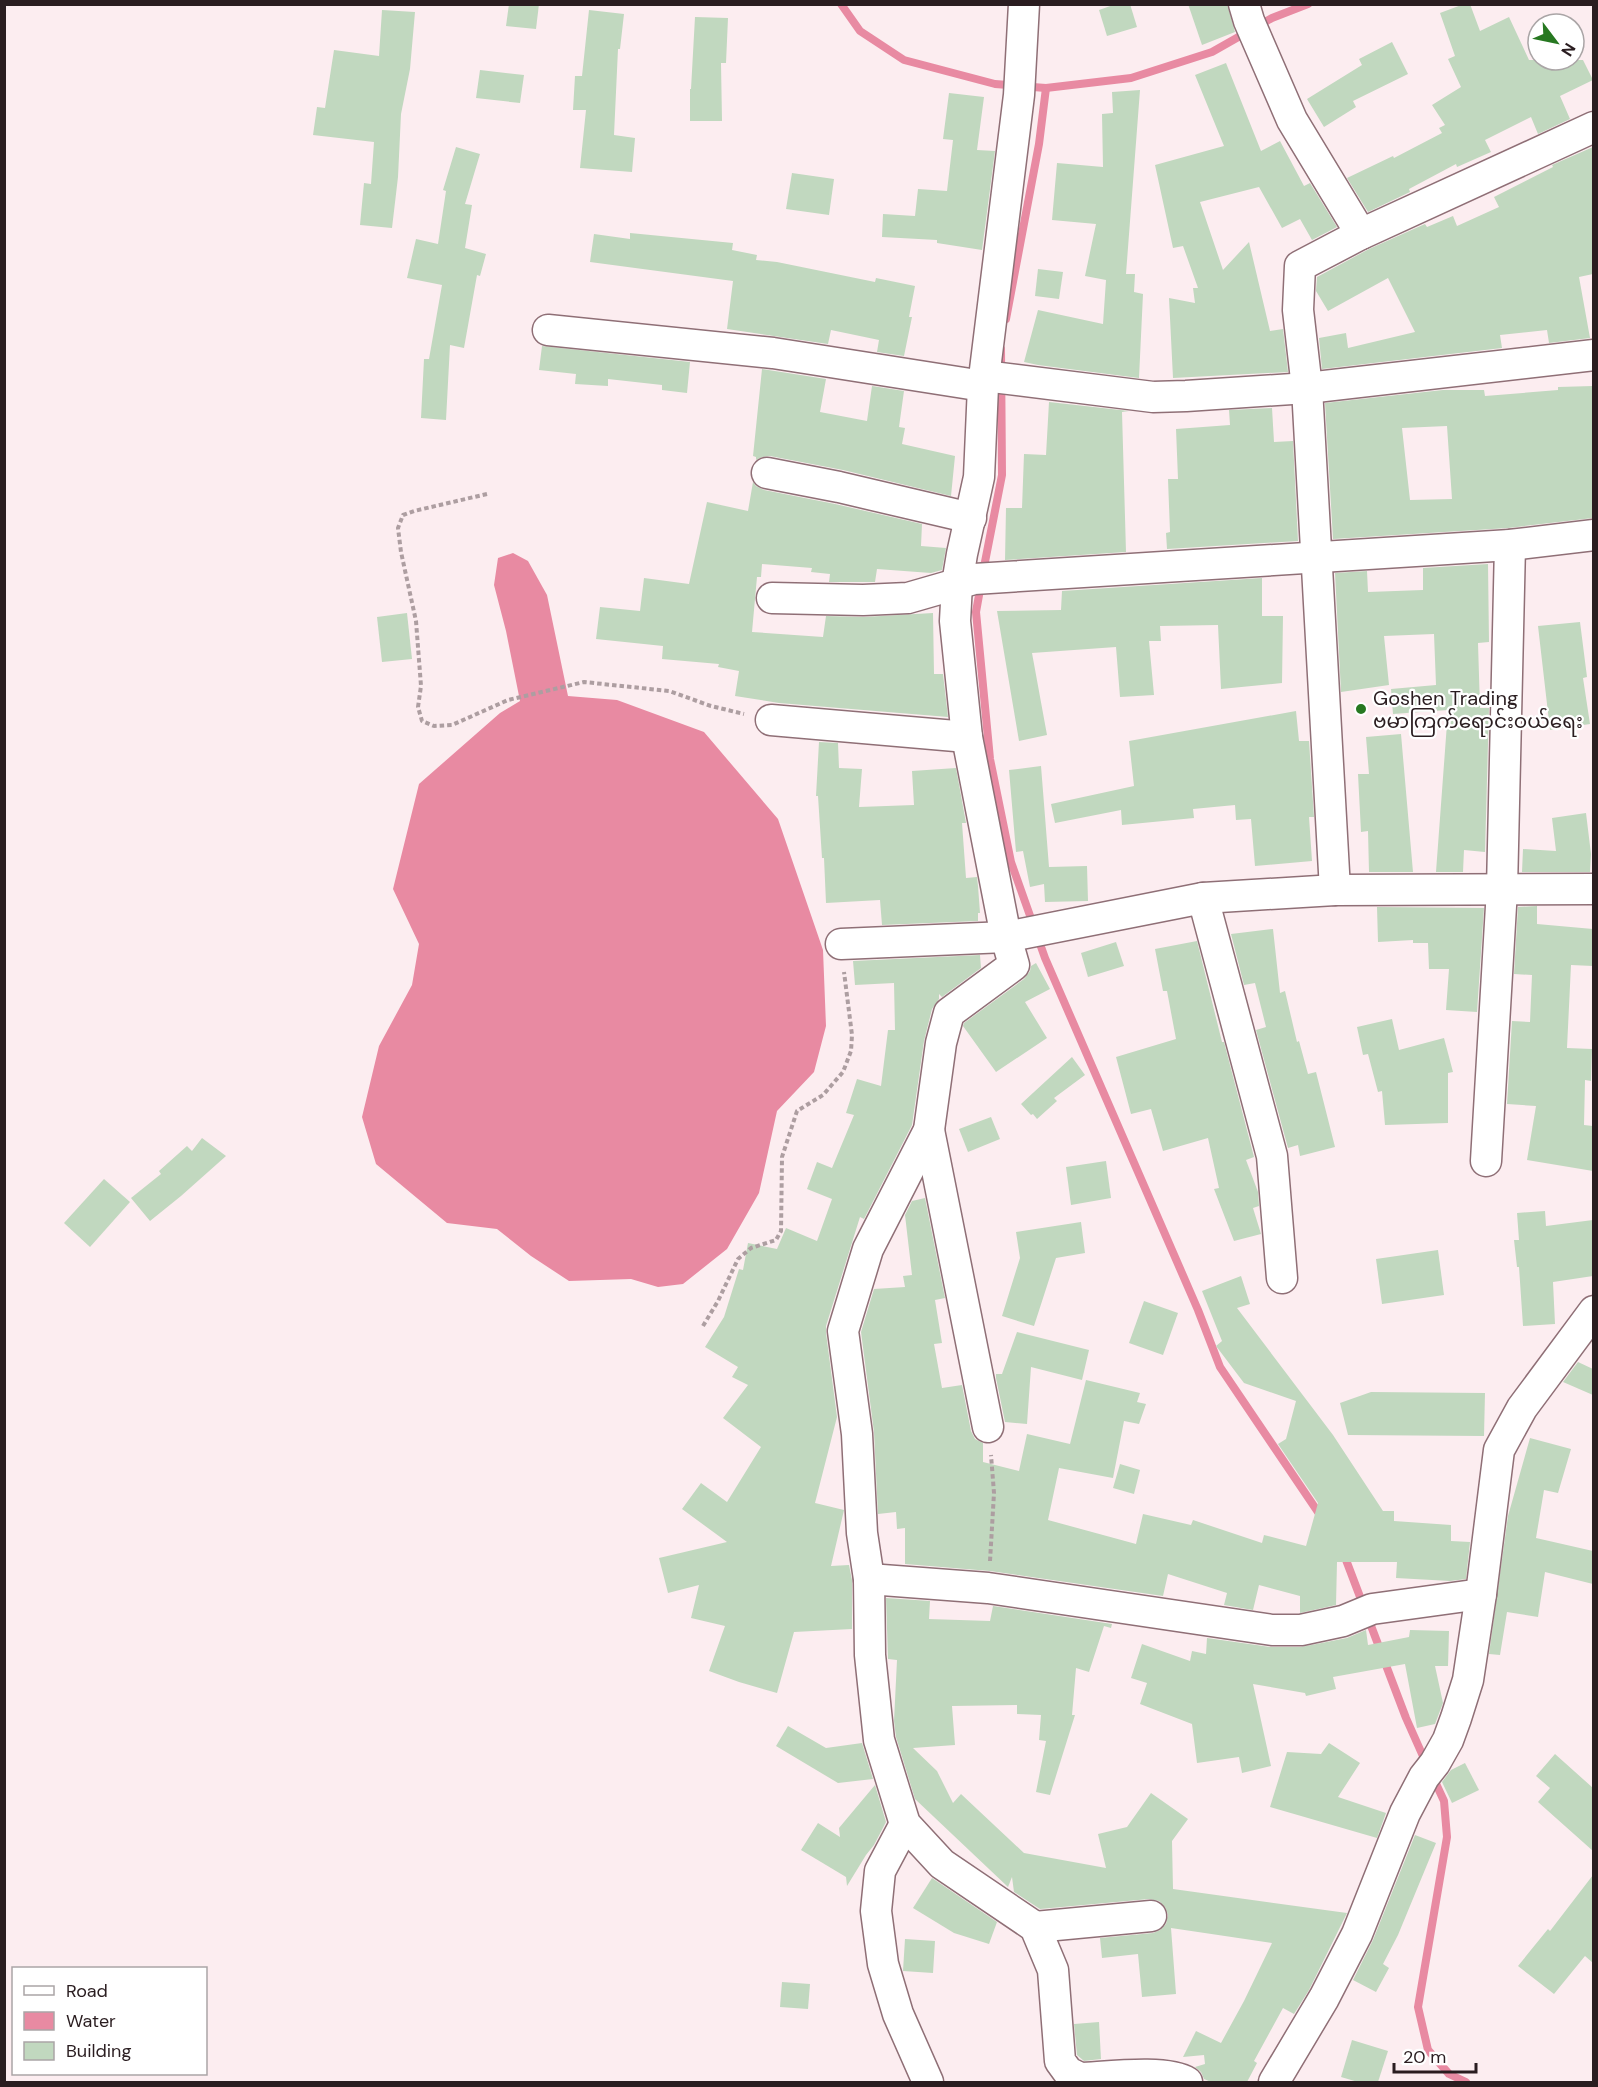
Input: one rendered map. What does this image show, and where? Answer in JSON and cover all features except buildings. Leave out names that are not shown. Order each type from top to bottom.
[{"type":"street","points":[[1024,4],[1020,84],[984,381],[979,477],[971,518],[977,580],[955,621],[967,738],[1025,933],[1014,965],[949,1013],[941,1043],[929,1130],[868,1249],[843,1331],[857,1434],[862,1533],[869,1579],[870,1655],[879,1740],[905,1824],[942,1864],[1035,1927],[1053,1970],[1060,2061],[1068,2072],[1080,2078],[1164,2075],[1187,2082]]},
{"type":"street","points":[[1250,21],[1293,120],[1361,234]]},
{"type":"street","points":[[1335,890],[1307,388],[1298,310],[1300,266],[1361,234],[1593,128]]},
{"type":"street","points":[[548,330],[773,353],[984,381],[1014,379],[1153,397],[1307,388],[1593,355]]},
{"type":"street","points":[[766,473],[839,487],[971,518]]},
{"type":"street","points":[[771,598],[863,600],[908,598],[977,580],[1510,544],[1593,535]]},
{"type":"street","points":[[1486,1161],[1502,889],[1510,544]]},
{"type":"street","points":[[771,720],[967,738]]},
{"type":"street","points":[[841,944],[1025,933],[1203,898],[1335,890],[1593,889]]},
{"type":"street","points":[[1203,898],[1272,1156],[1282,1278]]},
{"type":"street","points":[[929,1130],[988,1427]]},
{"type":"street","points":[[1274,2082],[1324,1998],[1357,1934],[1405,1813],[1448,1740],[1468,1680],[1499,1450],[1522,1408],[1593,1311]]},
{"type":"street","points":[[869,1579],[988,1588],[1272,1630],[1301,1630],[1343,1621],[1364,1612],[1481,1594]]},
{"type":"street","points":[[905,1824],[880,1871],[876,1911],[883,1964],[898,2014],[928,2082]]},
{"type":"street","points":[[1035,1927],[1151,1916]]},
{"type":"path","points":[[487,494],[403,515],[398,528],[416,621],[421,686],[418,707],[422,721],[434,726],[452,725],[508,700],[584,682],[669,691],[711,706],[771,720]]},
{"type":"path","points":[[703,1326],[738,1259],[751,1248],[776,1240],[781,1231],[782,1156],[797,1111],[823,1095],[843,1072],[851,1051],[852,1035],[841,944]]},
{"type":"path","points":[[988,1427],[994,1493],[988,1588]]},
{"type":"water","points":[[513,553],[528,561],[547,595],[568,696],[617,700],[704,732],[778,819],[823,950],[826,1026],[814,1072],[777,1111],[759,1193],[727,1249],[683,1284],[658,1287],[631,1279],[569,1281],[531,1256],[497,1229],[447,1223],[376,1164],[362,1117],[379,1046],[412,985],[419,944],[393,889],[419,784],[500,713],[520,701],[494,585],[498,558]]},
{"type":"waterway","points":[[841,4],[860,31],[904,60],[995,84],[1046,88],[1131,78],[1212,52],[1272,18],[1308,4]]},
{"type":"waterway","points":[[1006,319],[1039,144],[1046,88]]},
{"type":"waterway","points":[[983,572],[1002,475],[1001,349]]},
{"type":"waterway","points":[[981,584],[976,612],[990,759],[1011,862],[1045,958],[1198,1310],[1220,1367],[1322,1518]]},
{"type":"waterway","points":[[1343,1552],[1406,1718],[1426,1763]]},
{"type":"waterway","points":[[1432,1775],[1444,1801],[1447,1837],[1418,2007],[1428,2050],[1449,2074],[1466,2082]]},
{"type":"place","name":"Goshen Trading ဗမာကြက်ရောင်းဝယ်ရေး","points":[[1361,709]]}]
